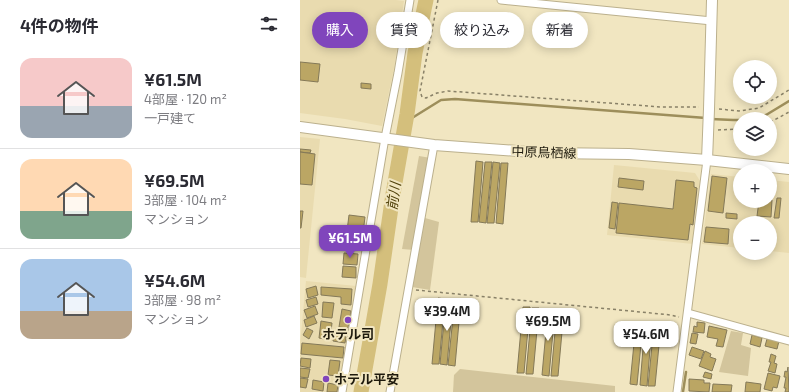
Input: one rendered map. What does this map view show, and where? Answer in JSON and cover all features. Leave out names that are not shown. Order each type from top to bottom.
[{"type":"main road","points":[[707,160],[710,109],[712,0]]},
{"type":"main road","name":"中原鳥栖線","points":[[300,127],[420,144],[545,153],[629,154],[707,160],[789,169]]},
{"type":"street","points":[[342,392],[410,0]]},
{"type":"street","points":[[501,0],[712,21]]},
{"type":"street","points":[[390,392],[434,145]]},
{"type":"street","points":[[677,392],[707,160]]},
{"type":"street","points":[[687,316],[789,341]]},
{"type":"path","points":[[438,0],[420,91],[422,97],[426,98],[448,90],[660,107],[702,107],[738,111],[759,108],[789,90]]},
{"type":"path","points":[[777,118],[789,112]]},
{"type":"path","points":[[709,128],[716,130],[733,129]]},
{"type":"path","points":[[409,290],[687,316]]},
{"type":"shaded area","points":[[300,0],[404,1],[402,12],[376,12],[376,48],[397,48],[382,126],[300,113]]},
{"type":"shaded area","points":[[300,137],[320,139],[306,278],[300,277]]},
{"type":"shaded area","points":[[419,156],[431,158],[414,250],[402,249]]},
{"type":"shaded area","points":[[614,165],[695,173],[700,181],[693,244],[607,235]]},
{"type":"shaded area","points":[[711,174],[733,176],[733,208],[777,208],[777,181],[789,182],[789,253],[777,252],[777,216],[733,216],[733,247],[702,244]]},
{"type":"shaded area","points":[[425,218],[439,222],[430,290],[412,287]]},
{"type":"shaded area","points":[[306,281],[356,286],[338,392],[300,392],[300,344]]},
{"type":"shaded area","points":[[731,331],[743,333],[741,345],[751,348],[748,376],[719,372]]},
{"type":"shaded area","points":[[460,369],[615,386],[615,392],[453,392],[454,375]]},
{"type":"building","points":[[300,62],[320,64],[318,82],[300,80]]},
{"type":"building","points":[[361,83],[371,84],[371,89],[361,88]]},
{"type":"building","points":[[300,149],[311,150],[310,153],[300,152]]},
{"type":"building","points":[[300,152],[315,154],[312,185],[300,184]]},
{"type":"building","points":[[476,161],[483,162],[478,222],[471,222]]},
{"type":"building","points":[[485,162],[492,162],[486,223],[479,222]]},
{"type":"building","points":[[493,162],[500,163],[494,223],[487,223]]},
{"type":"building","points":[[501,163],[508,163],[503,224],[496,223]]},
{"type":"building","points":[[712,176],[727,178],[723,213],[708,211]]},
{"type":"building","points":[[619,178],[644,181],[643,190],[618,187]]},
{"type":"building","points":[[676,180],[694,182],[694,187],[697,188],[693,225],[690,224],[688,240],[616,233],[619,203],[673,209]]},
{"type":"building","points":[[777,198],[781,198],[779,218],[774,216],[776,208],[777,208]]},
{"type":"building","points":[[612,202],[618,203],[615,229],[609,228]]},
{"type":"building","points":[[758,208],[772,208],[771,216],[757,216]]},
{"type":"building","points":[[300,211],[303,211],[301,228],[300,228]]},
{"type":"building","points":[[726,213],[737,214],[737,216],[733,216],[733,219],[726,218]]},
{"type":"building","points":[[349,215],[365,217],[363,233],[347,231]]},
{"type":"building","points":[[706,227],[729,229],[728,244],[704,242]]},
{"type":"building","points":[[344,253],[358,254],[357,265],[343,264]]},
{"type":"building","points":[[343,266],[356,267],[356,278],[342,277]]},
{"type":"building","points":[[316,286],[318,295],[308,298],[306,289]]},
{"type":"building","points":[[321,287],[352,289],[351,305],[341,304],[341,297],[321,295]]},
{"type":"building","points":[[316,297],[318,304],[308,307],[306,300]]},
{"type":"building","points":[[438,298],[445,299],[439,364],[432,364]]},
{"type":"building","points":[[446,299],[453,299],[447,365],[440,364]]},
{"type":"building","points":[[455,299],[461,300],[455,366],[448,365]]},
{"type":"building","points":[[323,302],[334,303],[332,318],[322,317]]},
{"type":"building","points":[[315,306],[318,314],[307,318],[304,310]]},
{"type":"building","points":[[523,307],[530,307],[524,373],[517,373]]},
{"type":"building","points":[[532,308],[539,308],[533,374],[526,374]]},
{"type":"building","points":[[342,309],[351,311],[348,328],[339,327]]},
{"type":"building","points":[[548,309],[555,310],[549,376],[542,375]]},
{"type":"building","points":[[557,310],[564,310],[558,376],[551,376]]},
{"type":"building","points":[[314,316],[317,323],[306,327],[304,320]]},
{"type":"building","points":[[321,321],[332,323],[330,340],[319,338]]},
{"type":"building","points":[[697,322],[705,323],[704,333],[693,332],[694,326],[697,327]]},
{"type":"building","points":[[636,323],[643,324],[637,385],[630,384]]},
{"type":"building","points":[[645,324],[652,325],[647,386],[640,385]]},
{"type":"building","points":[[654,325],[661,325],[655,386],[648,386]]},
{"type":"building","points":[[709,326],[727,330],[723,347],[716,346],[718,339],[707,337]]},
{"type":"building","points":[[307,328],[313,331],[309,339],[303,335]]},
{"type":"building","points":[[692,333],[698,334],[696,344],[690,343]]},
{"type":"building","points":[[334,335],[346,337],[345,343],[333,341]]},
{"type":"building","points":[[752,335],[762,338],[760,347],[750,344]]},
{"type":"building","points":[[767,339],[779,341],[777,349],[765,346]]},
{"type":"building","points":[[302,343],[344,347],[343,358],[301,354]]},
{"type":"building","points":[[692,347],[704,351],[701,359],[689,355]]},
{"type":"building","points":[[705,351],[711,354],[710,357],[716,359],[712,371],[699,366]]},
{"type":"building","points":[[771,354],[776,356],[774,363],[777,364],[775,373],[768,371],[771,362],[769,362]]},
{"type":"building","points":[[301,358],[311,359],[310,368],[300,366]]},
{"type":"building","points":[[330,360],[340,361],[338,376],[328,375]]},
{"type":"building","points":[[788,367],[789,392],[785,392],[786,388],[784,388],[786,377],[784,377],[785,371],[787,372]]},
{"type":"building","points":[[300,368],[310,369],[308,378],[300,377]]},
{"type":"building","points":[[705,372],[712,374],[711,379],[703,377]]},
{"type":"building","points":[[768,373],[780,376],[777,388],[773,387],[772,391],[764,389]]},
{"type":"building","points":[[300,378],[308,379],[306,388],[300,387]]},
{"type":"building","points":[[689,379],[704,380],[704,383],[710,383],[709,392],[689,391]]},
{"type":"building","points":[[313,380],[324,382],[323,391],[312,389]]},
{"type":"building","points":[[746,382],[761,384],[760,392],[745,392]]},
{"type":"building","points":[[328,383],[338,385],[337,392],[327,392]]},
{"type":"building","points":[[713,384],[732,385],[731,392],[712,392]]},
{"type":"waterway","name":"前川","points":[[361,392],[380,284],[393,194],[407,114],[415,53],[426,0]]},
{"type":"waterway","points":[[404,134],[412,118],[441,100],[455,99],[706,118]]},
{"type":"waterway","points":[[771,112],[789,101]]},
{"type":"waterway","points":[[711,119],[733,120]]},
{"type":"waterway","points":[[683,392],[686,372]]},
{"type":"place","name":"ホテル司","points":[[348,320]]},
{"type":"place","name":"ホテル平安","points":[[326,379]]}]
